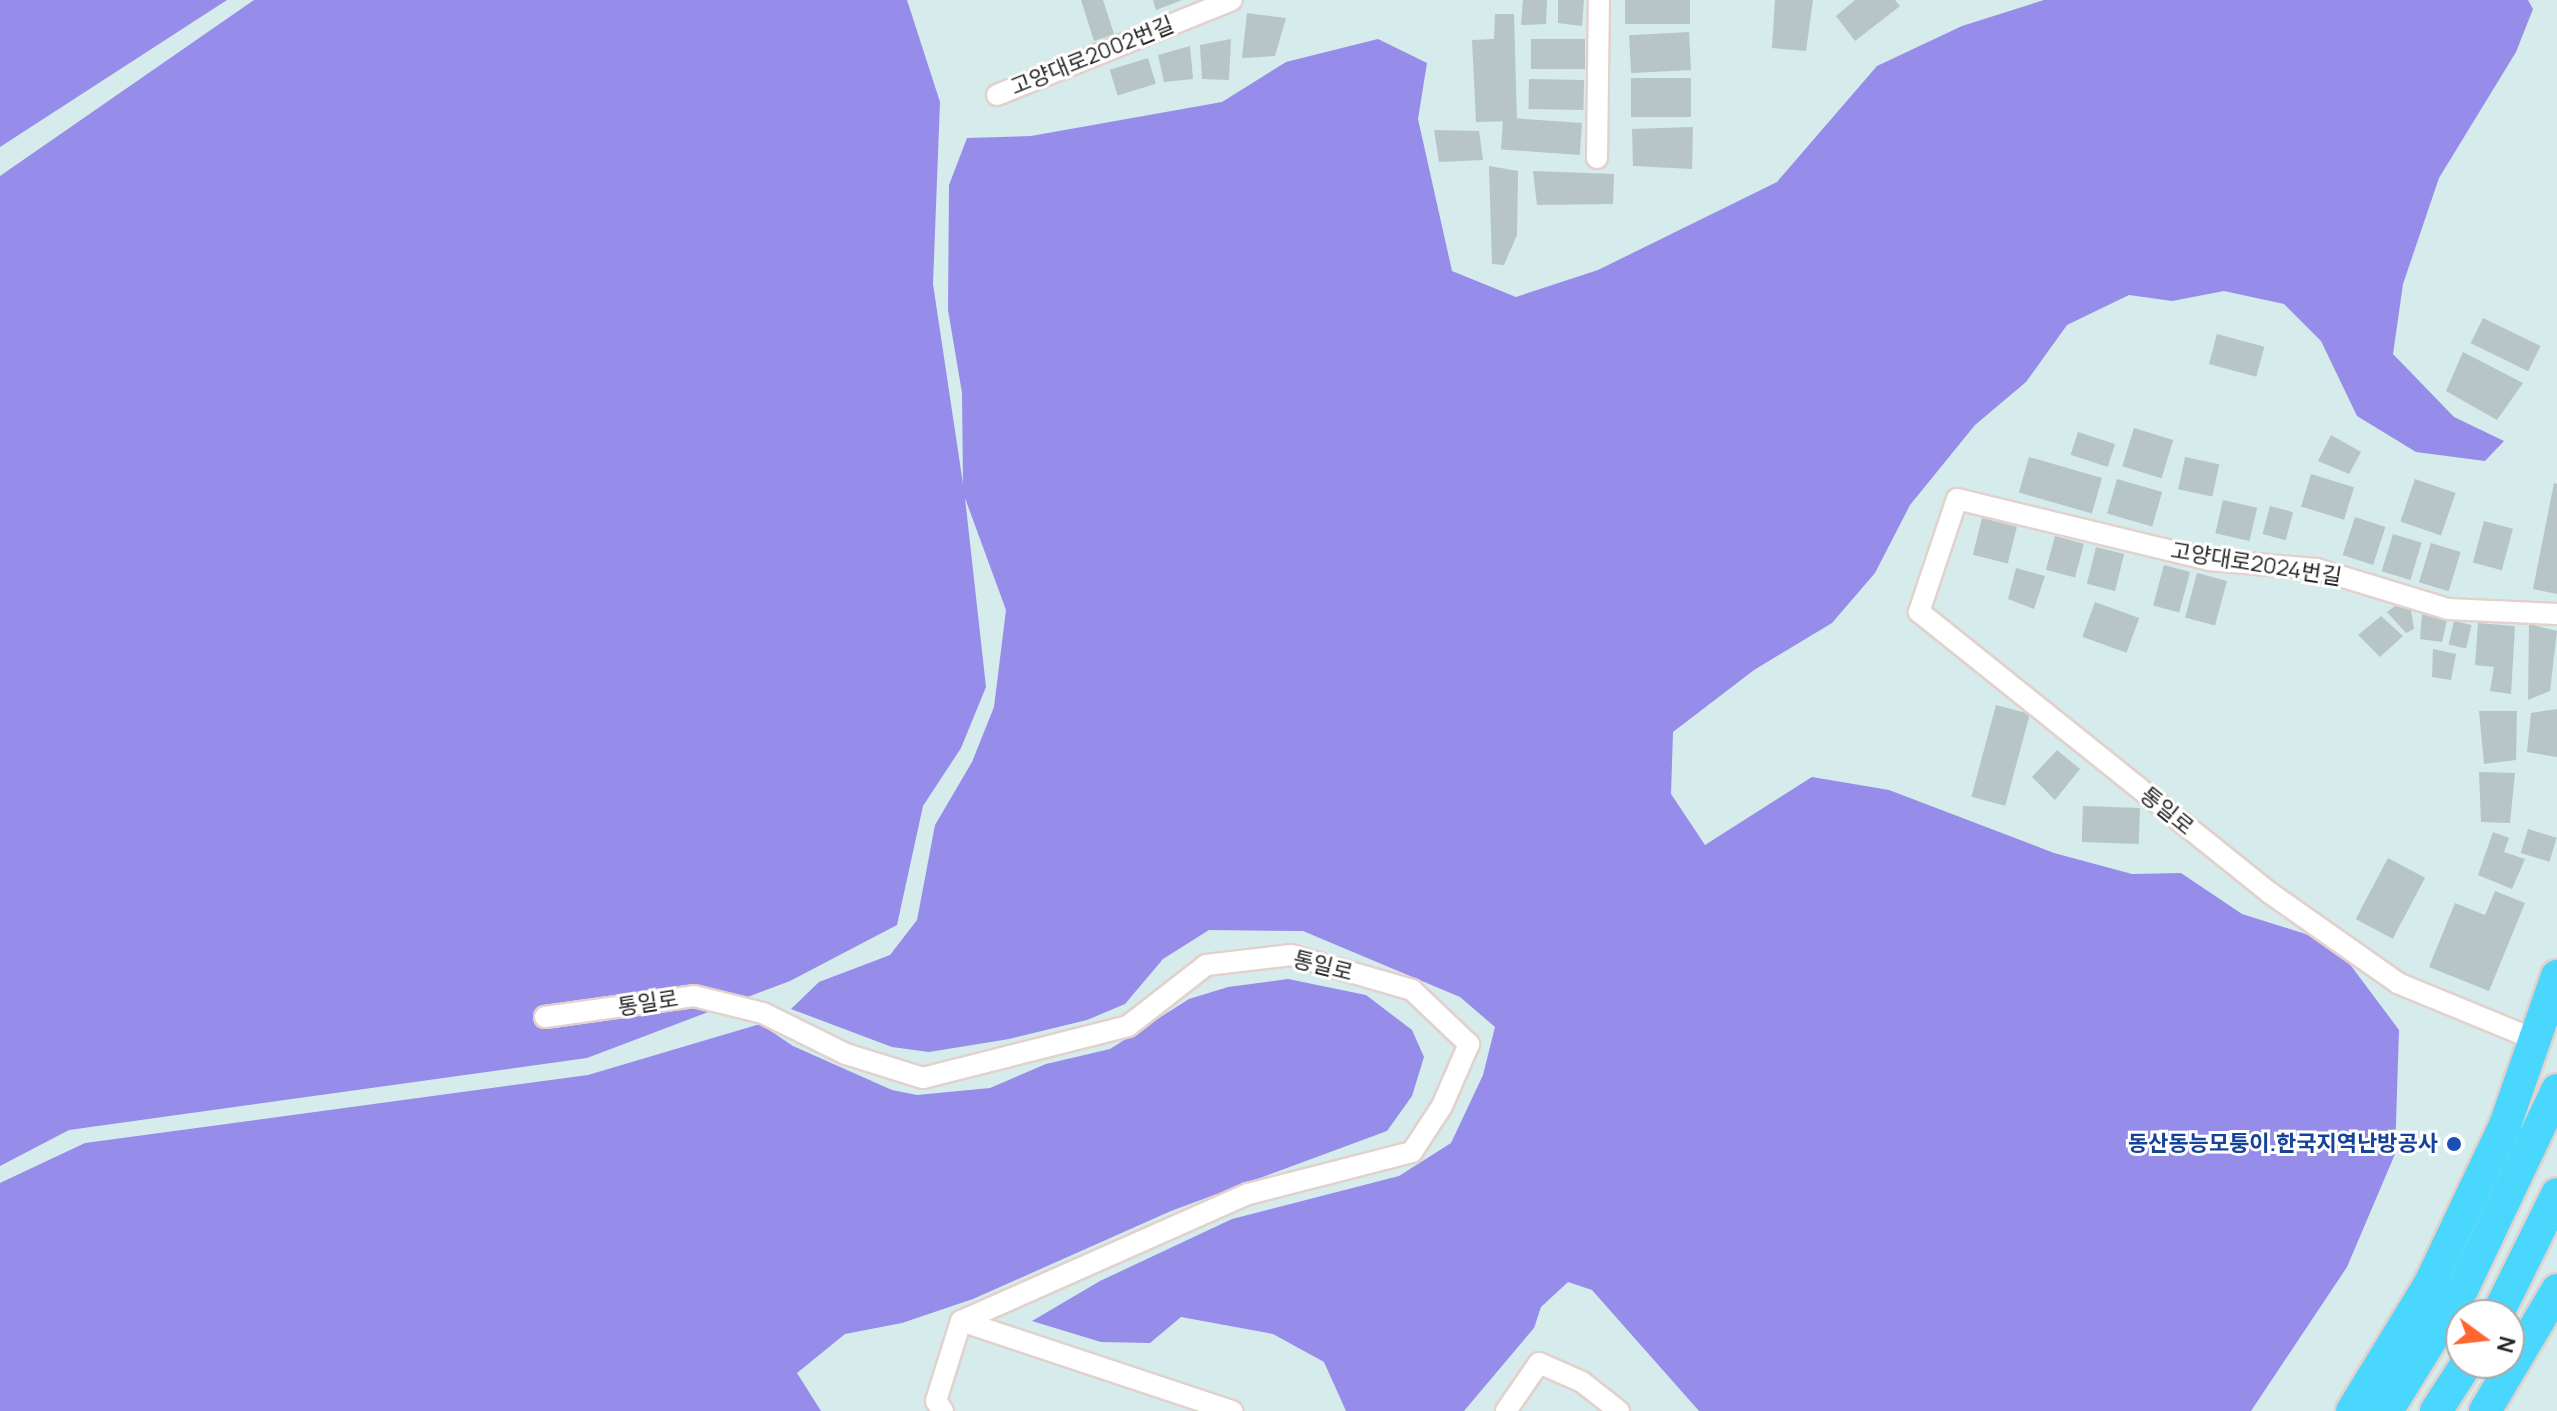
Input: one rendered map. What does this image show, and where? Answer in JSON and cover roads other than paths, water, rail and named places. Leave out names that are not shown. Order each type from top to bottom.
[{"type":"main road","points":[[2352,1411],[2430,1283],[2505,1125],[2557,976]]},
{"type":"main road","points":[[2387,1411],[2463,1288],[2557,1090]]},
{"type":"main road","points":[[2505,1299],[2557,1194]]},
{"type":"main road","points":[[2485,1411],[2557,1290]]},
{"type":"main road","points":[[2436,1411],[2457,1379]]},
{"type":"street","name":"고양대로2002번길","points":[[997,95],[1232,0]]},
{"type":"street","points":[[1597,158],[1599,0]]},
{"type":"street","name":"고양대로2024번길","points":[[1957,499],[2209,560],[2317,569],[2448,609],[2557,614]]},
{"type":"street","name":"통일로","points":[[1957,499],[1919,612],[2270,893],[2398,983],[2536,1040]]},
{"type":"street","name":"통일로","points":[[545,1017],[694,996],[763,1013],[846,1054],[923,1078],[1128,1026],[1206,965],[1291,955],[1412,990],[1469,1044],[1442,1106],[1412,1152],[1248,1194],[961,1321]]},
{"type":"street","points":[[943,1411],[936,1401],[961,1321],[1232,1411]]},
{"type":"street","points":[[1506,1411],[1539,1363],[1582,1382],[1619,1411]]},
{"type":"place","name":"동산동능모퉁이.한국지역난방공사","points":[[2454,1144]]}]
